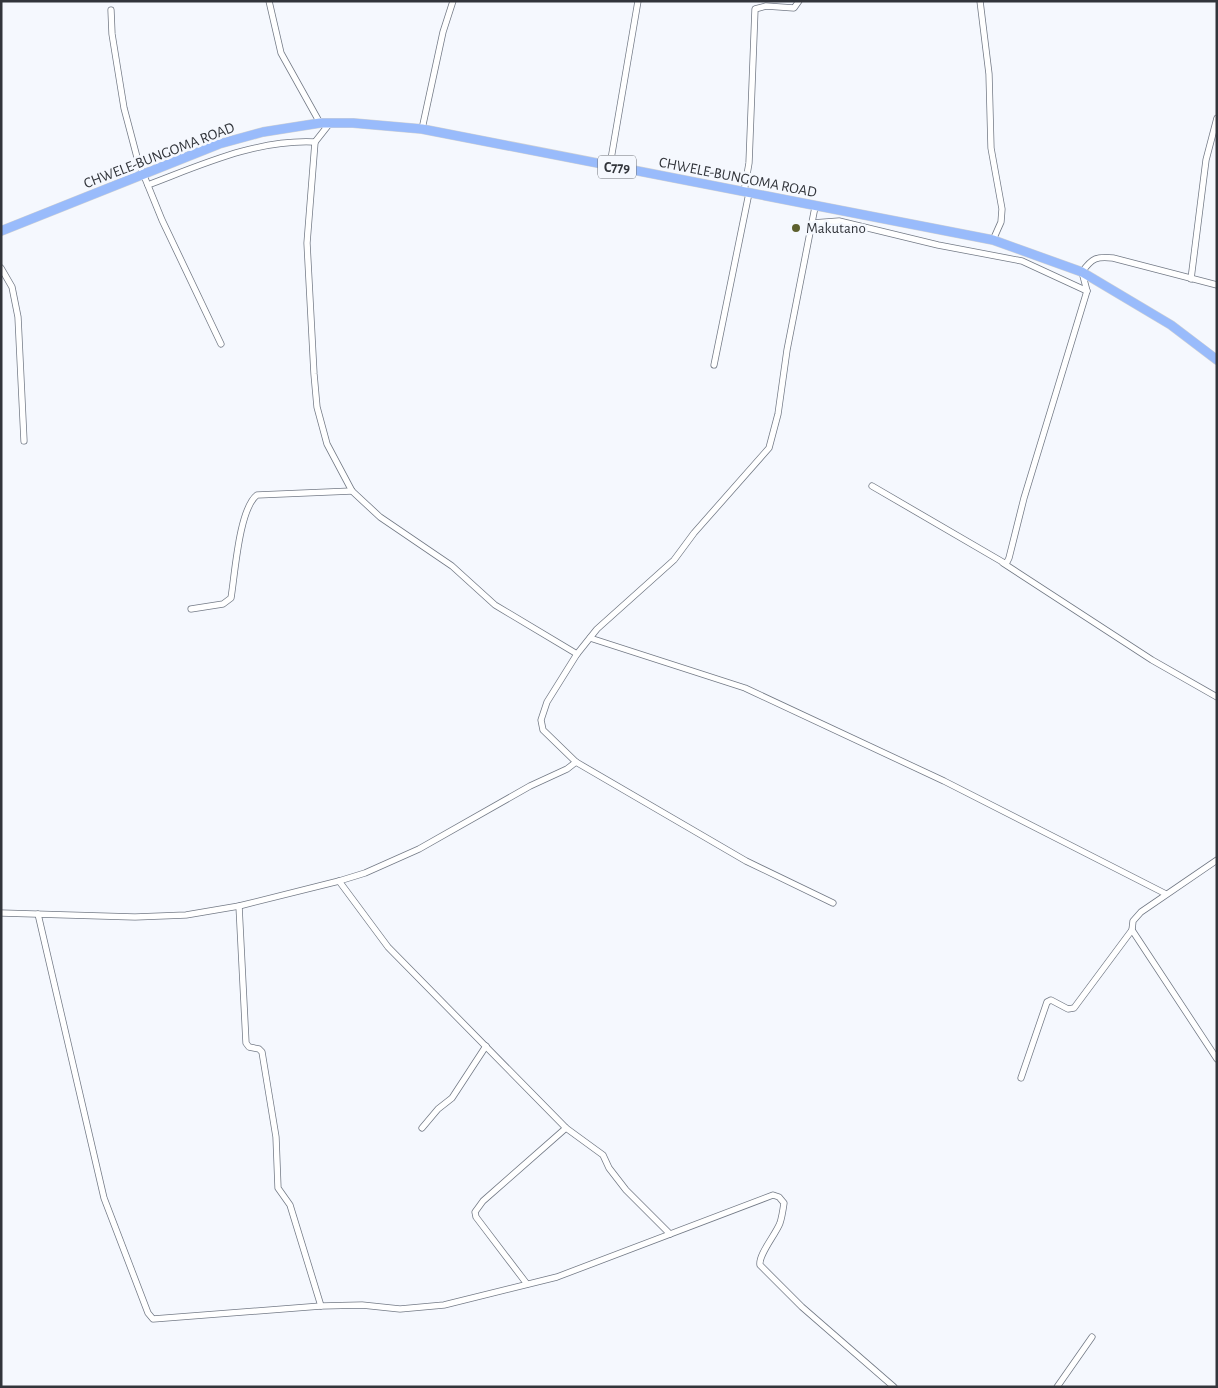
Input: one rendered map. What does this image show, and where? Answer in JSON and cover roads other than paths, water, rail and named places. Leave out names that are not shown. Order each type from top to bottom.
[{"type":"main road","name":"CHWELE-BUNGOMA ROAD","points":[[1,231],[219,144],[263,132],[320,123],[422,129],[887,221],[993,240],[1082,272],[1171,325],[1217,360]]},
{"type":"street","points":[[269,1],[281,53],[320,123]]},
{"type":"street","points":[[422,129],[453,1]]},
{"type":"street","points":[[610,166],[638,1]]},
{"type":"street","points":[[714,366],[746,193],[756,9],[766,6],[794,8],[799,1]]},
{"type":"street","points":[[980,1],[989,74],[991,148],[1002,208],[1001,222],[993,240]]},
{"type":"street","points":[[111,10],[112,34],[124,108],[138,161],[221,344]]},
{"type":"street","points":[[1191,279],[1206,160],[1217,118]]},
{"type":"street","points":[[331,123],[315,142],[307,242],[316,390],[327,444],[352,491],[380,517],[452,566],[495,605],[577,654]]},
{"type":"street","points":[[148,185],[226,155],[273,144],[315,142]]},
{"type":"street","points":[[815,207],[787,350],[778,414],[769,448],[694,533],[674,560],[590,638],[577,654],[547,702],[541,720],[543,730],[576,762],[746,861],[832,903]]},
{"type":"street","points":[[812,223],[839,221],[884,233],[1022,261],[1087,290]]},
{"type":"street","points":[[884,233],[887,221]]},
{"type":"street","points":[[1003,563],[1008,562],[1010,558],[1024,498],[1087,290],[1082,272],[1091,260],[1098,256],[1217,285]]},
{"type":"street","points":[[1,268],[12,287],[18,317],[24,441]]},
{"type":"street","points":[[872,486],[1003,563],[1152,660],[1217,697]]},
{"type":"street","points":[[191,609],[223,604],[231,598],[246,514],[252,499],[257,495],[352,491]]},
{"type":"street","points":[[590,638],[745,688],[944,781],[1166,894]]},
{"type":"street","points":[[1,913],[135,917],[186,915],[239,906],[339,882],[374,870],[419,849],[576,762]]},
{"type":"street","points":[[1021,1078],[1047,1002],[1051,1000],[1068,1009],[1074,1008],[1132,930],[1136,916],[1217,860]]},
{"type":"street","points":[[339,882],[388,947],[566,1128],[603,1155],[609,1168],[626,1190],[670,1234]]},
{"type":"street","points":[[239,906],[246,1043],[249,1048],[259,1049],[262,1052],[276,1137],[278,1188],[290,1205],[321,1306]]},
{"type":"street","points":[[38,914],[104,1198],[150,1318],[321,1306],[362,1305],[410,1309],[444,1305],[558,1277],[770,1195],[779,1197],[784,1203],[781,1221],[771,1242],[760,1256],[760,1265],[802,1307],[894,1387]]},
{"type":"street","points":[[1132,930],[1217,1059]]},
{"type":"street","points":[[422,1128],[438,1109],[452,1098],[486,1046]]},
{"type":"street","points":[[527,1284],[476,1217],[475,1212],[483,1201],[566,1128]]},
{"type":"street","points":[[1057,1387],[1092,1337]]},
{"type":"place","name":"Makutano","points":[[796,228]]}]
